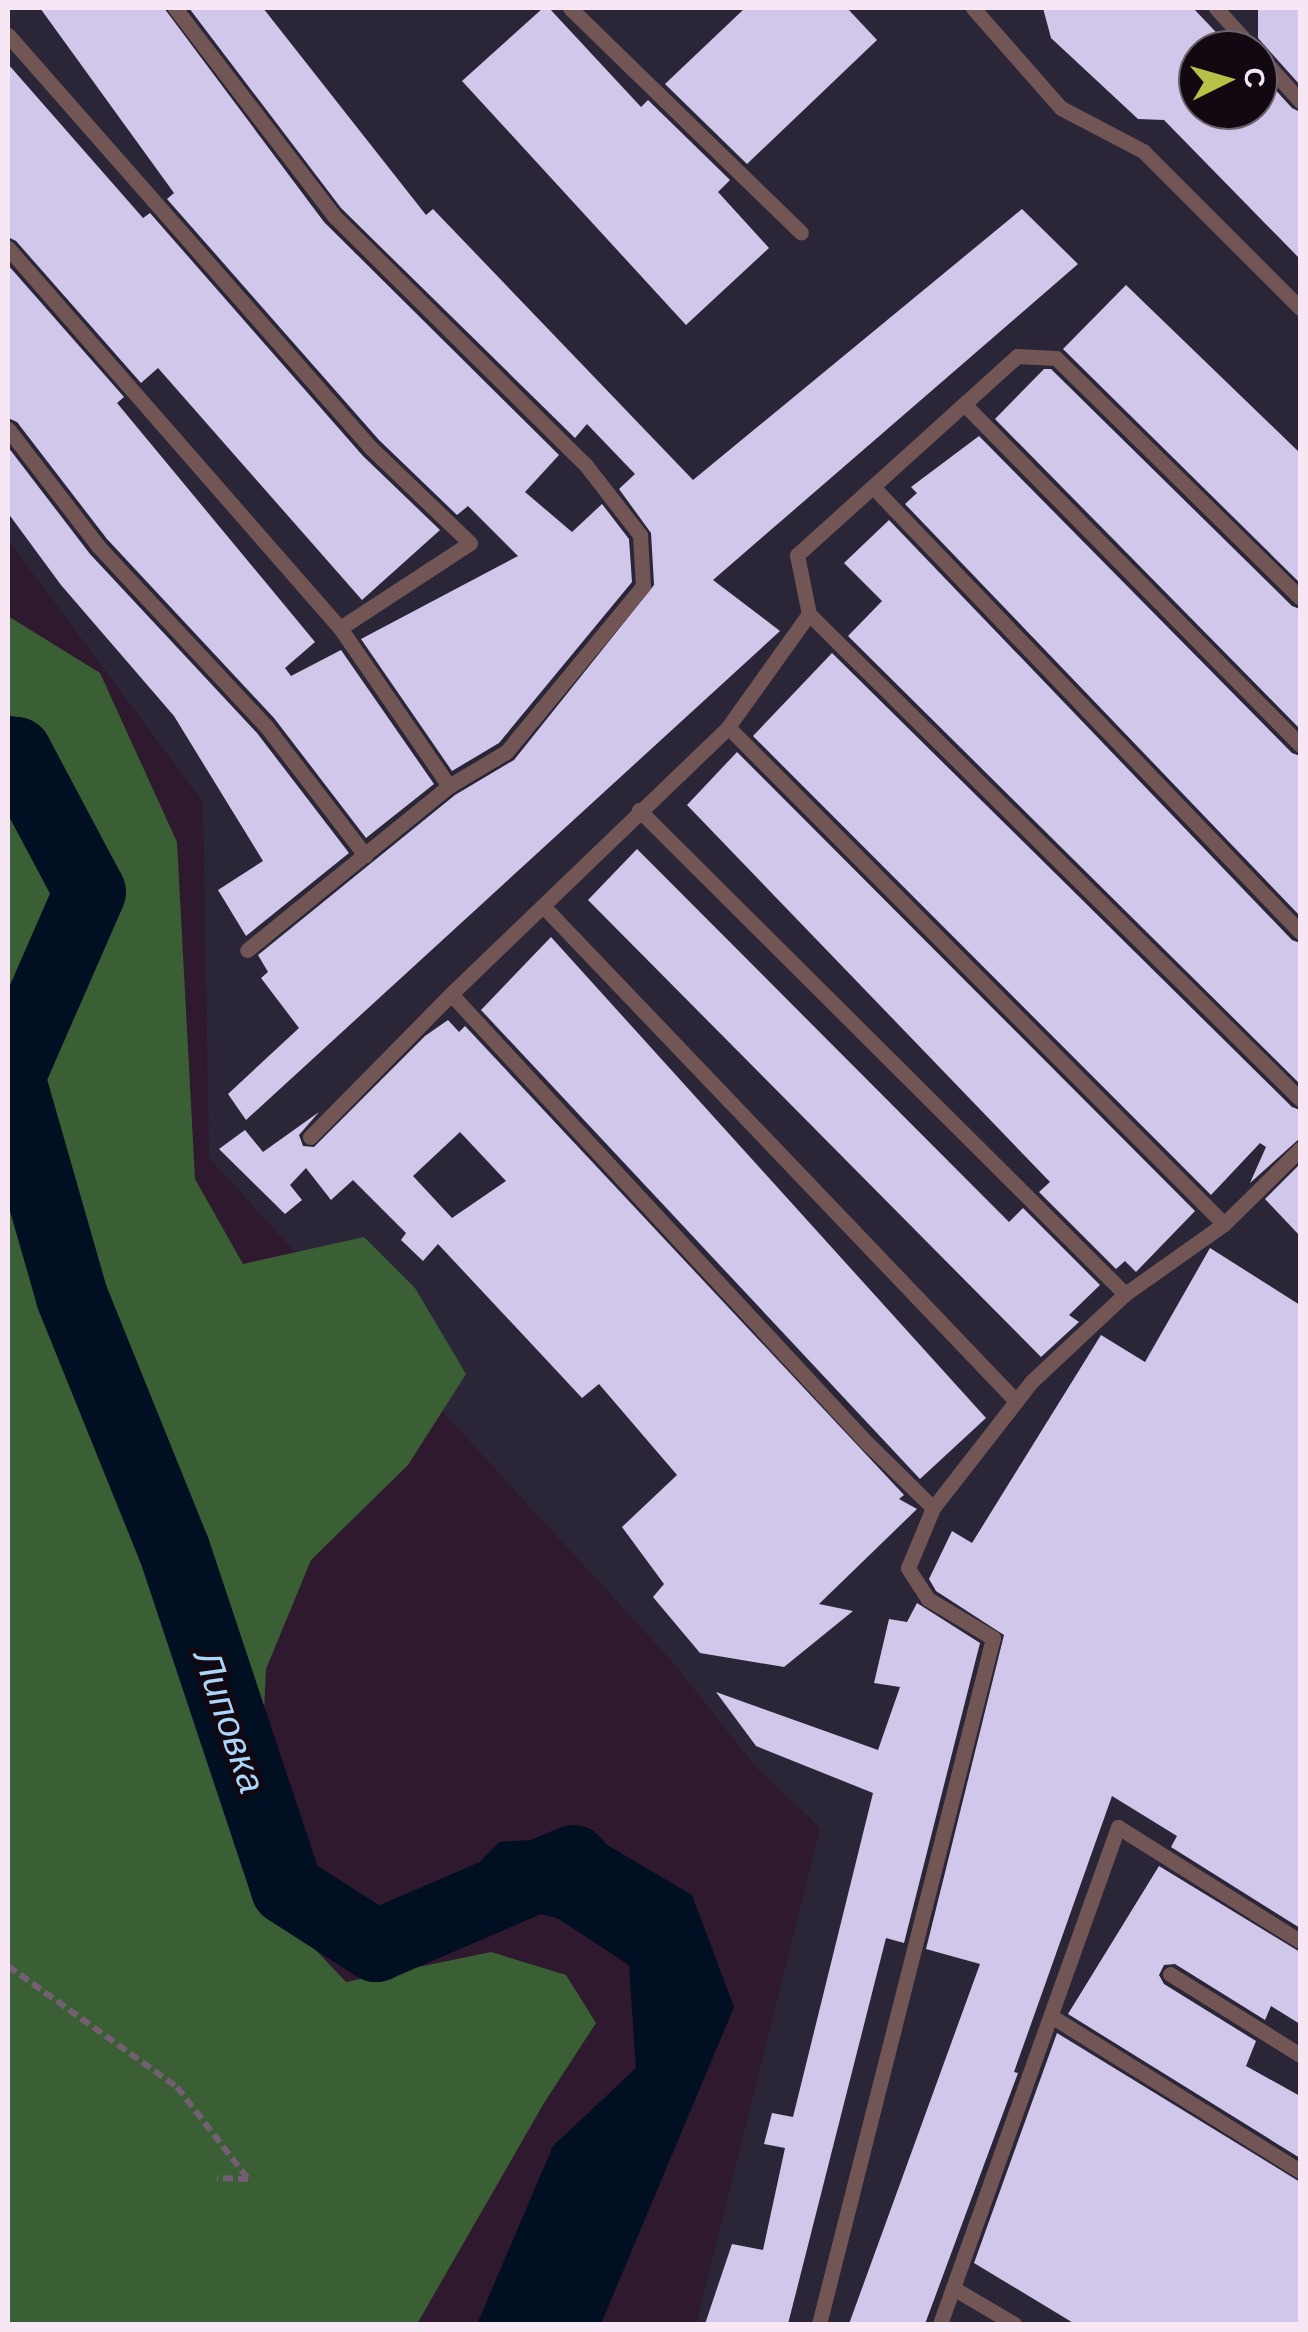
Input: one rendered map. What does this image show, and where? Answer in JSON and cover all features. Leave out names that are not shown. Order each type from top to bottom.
[{"type":"lane","points":[[176,8],[333,215],[584,464],[640,534],[643,586],[506,752],[449,786],[247,950]]},
{"type":"lane","points":[[570,8],[802,234]]},
{"type":"lane","points":[[973,8],[1061,108],[1143,151],[1300,308]]},
{"type":"lane","points":[[1216,8],[1236,30]]},
{"type":"lane","points":[[8,35],[371,448],[470,543],[340,628]]},
{"type":"lane","points":[[1278,76],[1300,101]]},
{"type":"lane","points":[[8,248],[340,628],[449,786]]},
{"type":"lane","points":[[1300,598],[1056,358],[1018,356],[797,556],[809,614],[1300,1099]]},
{"type":"lane","points":[[964,404],[1300,746]]},
{"type":"lane","points":[[8,429],[98,546],[266,726],[365,855]]},
{"type":"lane","points":[[873,487],[1300,932]]},
{"type":"lane","points":[[310,1136],[638,810],[728,727],[809,614]]},
{"type":"lane","points":[[728,727],[1224,1224]]},
{"type":"lane","points":[[638,810],[1124,1294]]},
{"type":"lane","points":[[543,906],[1016,1401]]},
{"type":"lane","points":[[451,994],[867,1443],[933,1508]]},
{"type":"lane","points":[[819,2324],[994,1638],[928,1599],[908,1568],[933,1508],[1016,1401],[1124,1294],[1224,1224],[1300,1149]]},
{"type":"lane","points":[[940,2324],[1118,1827],[1300,1941]]},
{"type":"lane","points":[[1170,1974],[1300,2055]]},
{"type":"lane","points":[[1051,2016],[1300,2170]]},
{"type":"lane","points":[[953,2288],[1014,2324]]},
{"type":"path","points":[[8,1966],[178,2088],[248,2180],[217,2178]]},
{"type":"shaded area","points":[[8,8],[1300,8],[1300,2324],[696,2324],[820,1828],[755,1766],[670,1659],[209,1158],[203,802],[8,540]]},
{"type":"green space","points":[[8,616],[100,673],[177,842],[195,1179],[243,1264],[364,1237],[415,1288],[466,1374],[408,1465],[311,1560],[266,1669],[256,1887],[346,1982],[491,1952],[566,1975],[596,2023],[544,2103],[417,2324],[8,2324]]},
{"type":"water","points":[[592,1836],[692,1895],[734,2007],[601,2324],[477,2324],[553,2146],[636,2068],[629,1965],[557,1918],[451,1893],[499,1842]]},
{"type":"building","points":[[40,8],[164,8],[324,222],[559,455],[525,492],[572,532],[602,504],[629,539],[632,582],[499,743],[452,771],[361,639],[518,556],[468,506],[457,515],[379,440],[167,199],[174,193]]},
{"type":"building","points":[[189,8],[263,8],[426,215],[433,209],[693,480],[1022,209],[1078,264],[713,580],[780,631],[246,1120],[228,1094],[299,1028],[261,978],[268,972],[258,955],[455,795],[514,760],[654,585],[651,533],[619,489],[635,474],[587,424],[575,438],[341,208]]},
{"type":"building","points":[[543,8],[549,8],[641,107],[648,100],[730,180],[718,192],[769,248],[686,325],[462,81]]},
{"type":"building","points":[[745,8],[847,8],[877,40],[747,164],[665,84]]},
{"type":"building","points":[[1043,8],[1193,8],[1214,30],[1178,30],[1178,130],[1278,130],[1278,93],[1300,112],[1300,259],[1164,120],[1138,119],[1051,38]]},
{"type":"building","points":[[1258,8],[1300,8],[1300,85],[1278,60],[1278,30],[1258,30]]},
{"type":"building","points":[[8,64],[143,218],[150,213],[363,456],[440,530],[362,600],[158,368],[141,383],[16,241],[8,237]]},
{"type":"building","points":[[8,265],[124,397],[117,403],[315,642],[285,668],[291,676],[341,650],[434,784],[366,838],[274,718],[107,539],[17,422],[8,418]]},
{"type":"building","points":[[1126,285],[1300,453],[1300,583],[1063,349]]},
{"type":"building","points":[[1044,369],[1051,369],[1292,606],[1300,609],[1300,729],[995,419]]},
{"type":"building","points":[[979,436],[1292,753],[1300,756],[1300,916],[905,504],[917,493],[911,487]]},
{"type":"building","points":[[8,447],[90,554],[257,733],[349,853],[246,936],[218,890],[263,861],[174,716],[61,585],[8,513]]},
{"type":"building","points":[[889,520],[1292,940],[1300,943],[1300,1084],[848,636],[882,601],[844,563]]},
{"type":"building","points":[[832,653],[1292,1107],[1300,1110],[1300,1138],[1250,1183],[1266,1147],[1260,1143],[1211,1195],[753,736]]},
{"type":"building","points":[[737,752],[1195,1211],[1136,1272],[1125,1261],[1116,1269],[1039,1192],[1050,1182],[687,805]]},
{"type":"building","points":[[637,849],[1009,1222],[1023,1208],[1100,1285],[1069,1315],[1079,1322],[1041,1357],[588,900]]},
{"type":"building","points":[[551,937],[986,1418],[920,1479],[481,1010]]},
{"type":"building","points":[[448,1020],[459,1032],[465,1026],[904,1495],[899,1499],[917,1509],[819,1604],[853,1611],[784,1667],[700,1653],[653,1597],[664,1584],[622,1527],[677,1475],[599,1384],[582,1398],[438,1244],[423,1261],[401,1240],[406,1233],[353,1180],[331,1200],[306,1168],[290,1185],[302,1200],[285,1214],[219,1149],[245,1130],[263,1152],[319,1112],[299,1135],[303,1146],[314,1147],[425,1036]],"holes":[[[460,1132],[506,1181],[452,1218],[413,1176]]]},
{"type":"building","points":[[1300,1164],[1300,1236],[1265,1199]]},
{"type":"building","points":[[1210,1248],[1300,1305],[1300,1928],[1171,1847],[1177,1836],[1112,1796],[1014,2072],[1018,2073],[925,2324],[849,2324],[980,1964],[926,1949],[1004,1635],[936,1591],[929,1579],[952,1531],[972,1543],[1101,1335],[1145,1362]]},
{"type":"building","points":[[917,1603],[980,1643],[904,1943],[886,1938],[788,2324],[705,2324],[732,2244],[763,2250],[785,2148],[764,2144],[772,2113],[793,2117],[873,1793],[756,1746],[716,1692],[878,1750],[900,1687],[874,1683],[889,1619],[907,1622]]},
{"type":"building","points":[[1159,1866],[1300,1952],[1300,2024],[1271,2006],[1265,2020],[1175,1964],[1164,1965],[1159,1975],[1164,1984],[1256,2041],[1246,2066],[1300,2096],[1300,2158],[1068,2014]]},
{"type":"building","points":[[1057,2033],[1300,2182],[1300,2324],[1075,2324],[974,2263]]},
{"type":"waterway","name":"Липовка","points":[[8,752],[16,753],[90,892],[9,1077],[72,1297],[174,1549],[287,1889],[376,1946],[573,1861]]}]
